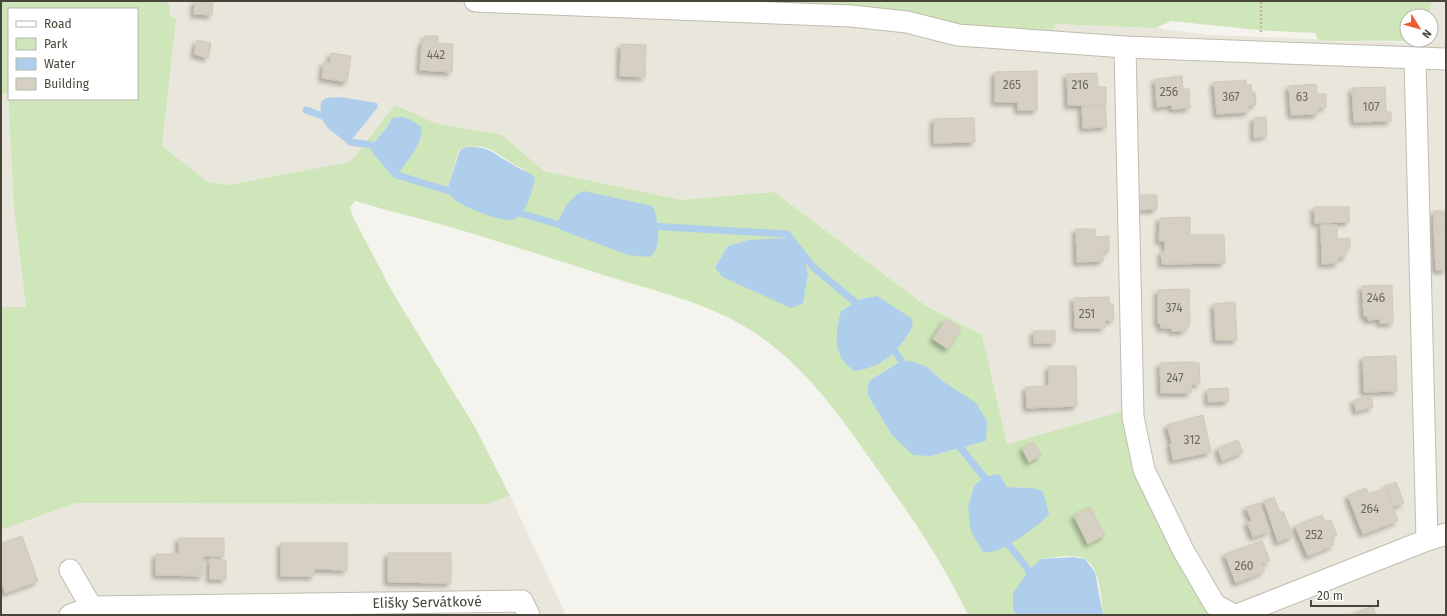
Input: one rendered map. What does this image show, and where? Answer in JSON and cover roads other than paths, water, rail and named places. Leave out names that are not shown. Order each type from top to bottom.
[{"type":"street","points":[[475,1],[851,16],[907,22],[958,35],[1125,46],[1415,59],[1446,59]]},
{"type":"street","points":[[1125,46],[1133,417],[1144,470],[1183,550],[1215,605],[1235,615],[1436,537],[1415,59]]},
{"type":"street","points":[[70,570],[94,611]]},
{"type":"street","name":"Elišky Servátkové","points":[[70,615],[94,611],[526,608]]},
{"type":"water","points":[[340,97],[377,103],[378,107],[350,142],[347,143],[326,126],[321,117],[321,102],[326,98]]},
{"type":"water","points":[[402,117],[409,119],[422,127],[422,133],[417,146],[397,175],[393,177],[372,152],[372,145],[387,127],[392,118]]},
{"type":"water","points":[[467,147],[487,149],[534,176],[535,181],[526,207],[515,219],[502,219],[475,210],[455,200],[447,190],[460,150]]},
{"type":"water","points":[[584,191],[652,206],[656,214],[658,239],[656,250],[650,257],[628,255],[561,230],[557,224],[564,209],[570,200]]},
{"type":"water","points":[[786,238],[801,246],[808,274],[803,304],[791,308],[722,277],[715,267],[728,246],[749,240]]},
{"type":"water","points":[[877,296],[911,318],[913,326],[902,343],[890,356],[875,366],[855,371],[842,359],[837,344],[837,328],[841,311],[861,299]]},
{"type":"water","points":[[910,361],[926,366],[944,382],[976,403],[987,421],[986,441],[931,456],[913,455],[892,435],[867,394],[869,381],[896,364]]},
{"type":"water","points":[[999,474],[1007,487],[1033,488],[1043,491],[1049,514],[1032,529],[1007,546],[994,551],[983,552],[971,532],[968,508],[974,486],[984,477]]},
{"type":"water","points":[[1073,557],[1085,559],[1095,572],[1103,615],[1016,615],[1013,609],[1013,593],[1030,569],[1041,559]]},
{"type":"waterway","points":[[306,110],[328,118]]},
{"type":"waterway","points":[[345,135],[350,142],[372,145],[377,152]]},
{"type":"waterway","points":[[392,169],[397,175],[456,193]]},
{"type":"waterway","points":[[513,211],[565,225]]},
{"type":"waterway","points":[[649,226],[787,234],[814,268],[855,302],[861,309]]},
{"type":"waterway","points":[[890,345],[908,370]]},
{"type":"waterway","points":[[955,441],[984,477],[987,486]]},
{"type":"waterway","points":[[1005,535],[1008,544],[1034,577]]}]
